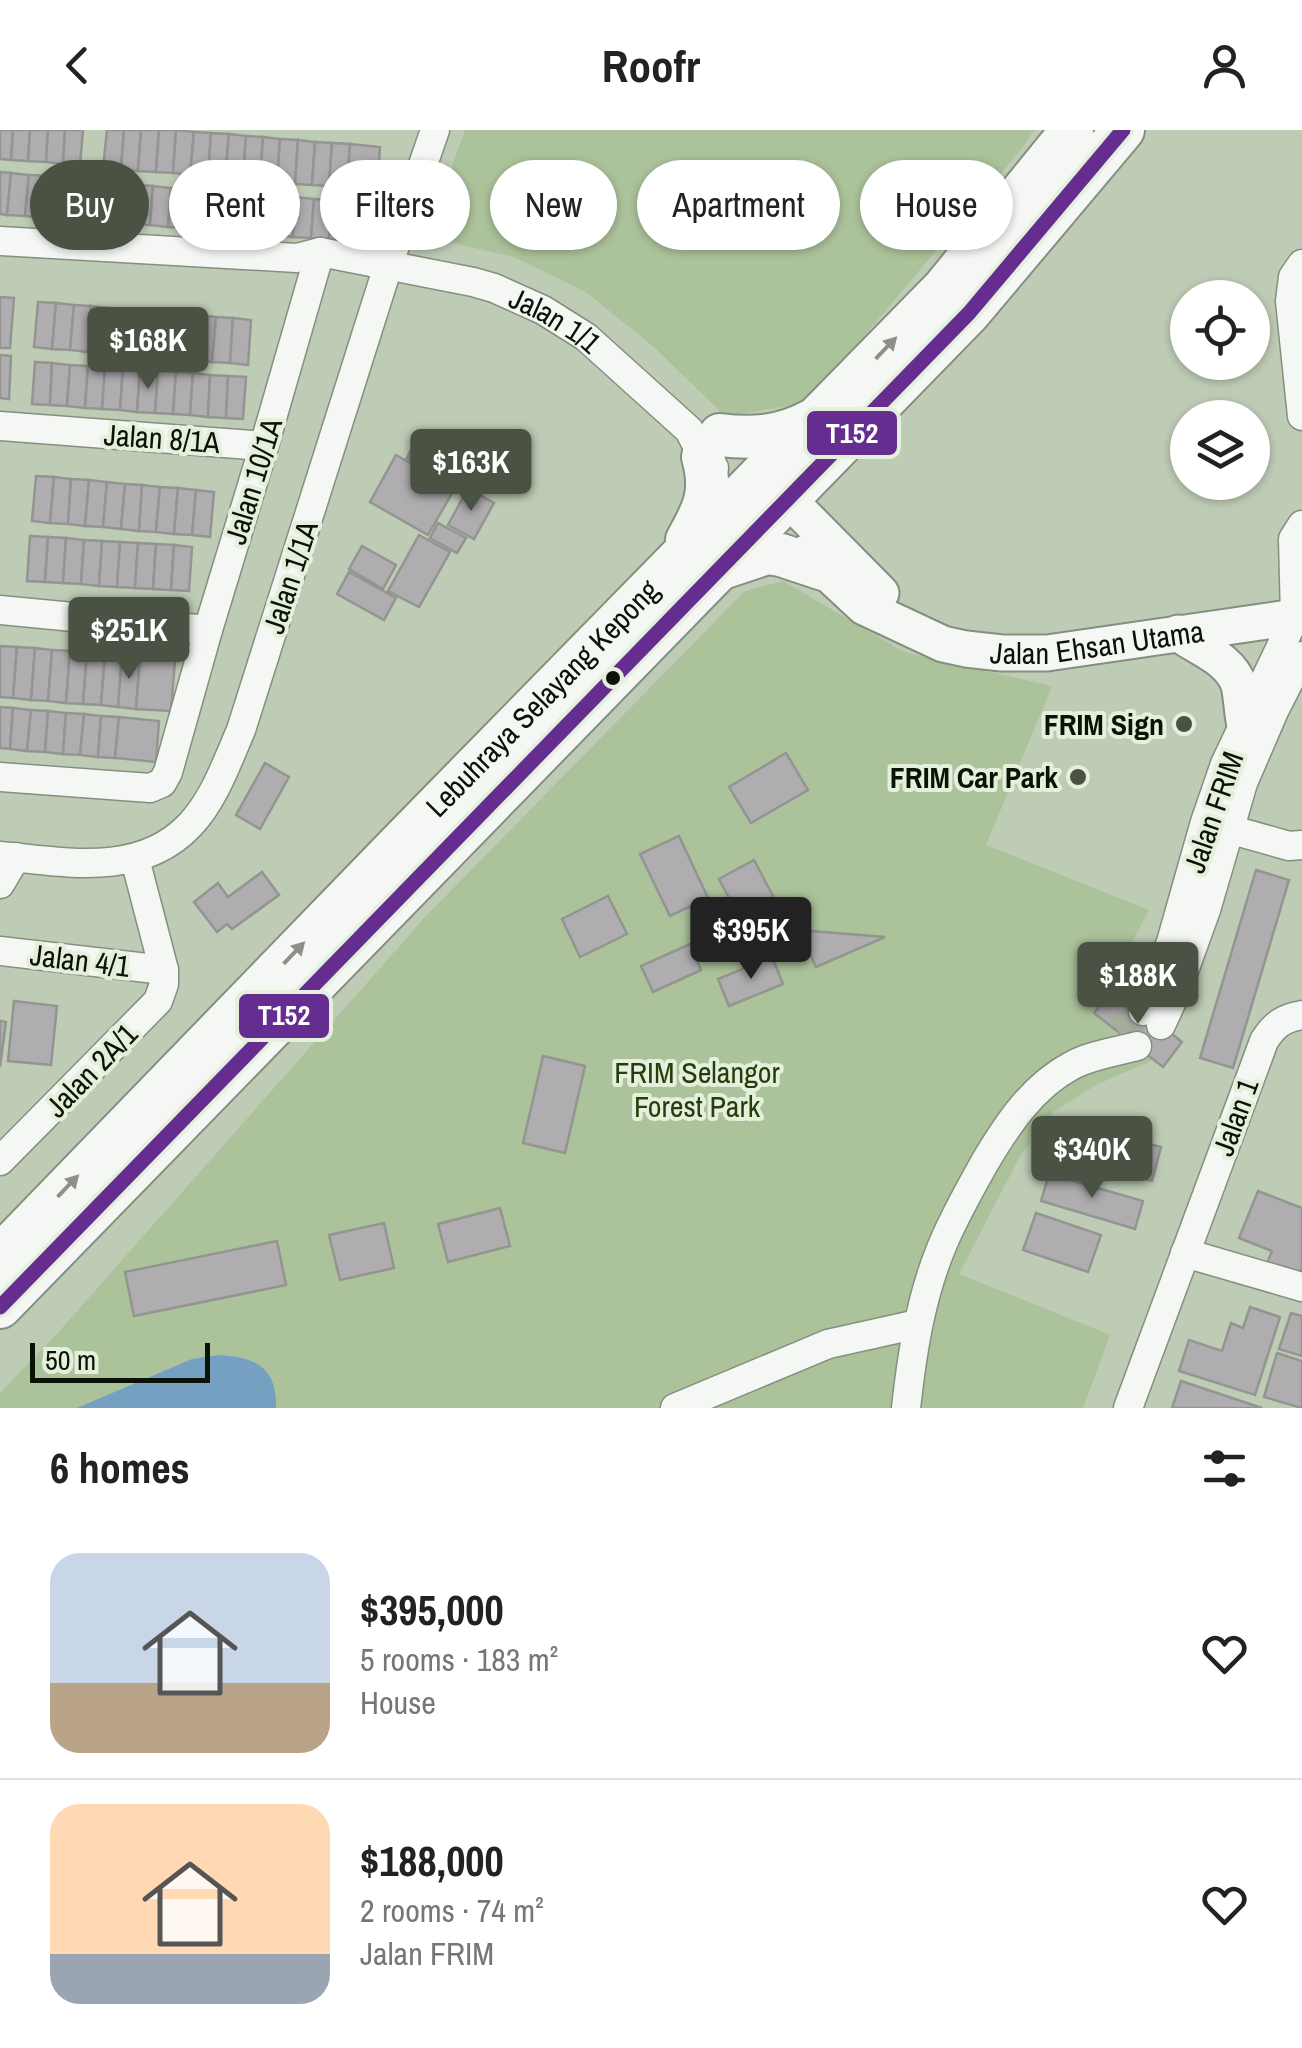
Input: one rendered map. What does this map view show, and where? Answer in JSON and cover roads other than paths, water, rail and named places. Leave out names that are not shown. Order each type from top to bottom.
[{"type":"main road","name":"Lebuhraya Selayang Kepong","points":[[0,1307],[720,569],[818,418],[944,288],[1072,130]]},
{"type":"main road","name":"Lebuhraya Selayang Kepong","points":[[0,1256],[672,567],[766,496],[969,313],[1123,130]]},
{"type":"main road","points":[[672,567],[704,506],[708,474],[704,441],[761,438],[800,428],[818,418]]},
{"type":"main road","points":[[720,569],[767,553],[823,569]]},
{"type":"street","name":"Jalan 1/1A","points":[[8,856],[115,863],[153,852],[192,824],[241,730],[435,130]]},
{"type":"street","points":[[0,242],[310,261],[366,279],[388,266]]},
{"type":"street","name":"Jalan 10/1A","points":[[0,777],[150,788],[162,782],[264,446],[310,261]]},
{"type":"street","points":[[1302,264],[1293,277],[1290,302],[1302,416]]},
{"type":"street","name":"Jalan 1/1","points":[[388,266],[494,288],[543,310],[586,338],[766,496]]},
{"type":"street","name":"Jalan 8/1A","points":[[0,426],[264,446]]},
{"type":"street","points":[[766,496],[882,595],[899,624]]},
{"type":"street","name":"Jalan Ehsan Utama","points":[[766,496],[823,569],[864,607],[943,644],[1002,653],[1047,653],[1298,617]]},
{"type":"street","points":[[1298,617],[1293,539],[1302,525]]},
{"type":"street","points":[[0,610],[208,630]]},
{"type":"street","name":"Jalan FRIM","points":[[1217,826],[1225,764],[1298,617]]},
{"type":"street","points":[[1178,633],[1231,670],[1239,686],[1245,726]]},
{"type":"street","name":"Jalan FRIM","points":[[1152,1018],[1171,942],[1217,826],[1243,783],[1302,656]]},
{"type":"street","points":[[1217,826],[1289,846],[1302,845]]},
{"type":"street","points":[[0,884],[8,856]]},
{"type":"street","name":"Jalan 4/1","points":[[0,950],[164,970],[135,859]]},
{"type":"street","name":"Jalan 2A/1","points":[[0,1161],[158,1001],[164,970]]},
{"type":"street","name":"Jalan 1","points":[[1128,1408],[1264,1041],[1274,1025],[1302,1015]]},
{"type":"street","points":[[906,1408],[918,1324],[941,1248],[970,1188],[1014,1116],[1035,1093],[1074,1064],[1128,1039]]},
{"type":"street","points":[[1184,1253],[1302,1287]]},
{"type":"street","points":[[675,1408],[828,1344],[918,1324]]},
{"type":"water","points":[[219,1355],[243,1358],[261,1367],[273,1383],[276,1408],[77,1408],[192,1359]]},
{"type":"tunnel","points":[[1119,1032],[1143,1011]]},
{"type":"place","name":"FRIM Sign","points":[[1184,724]]},
{"type":"place","name":"FRIM Car Park","points":[[1078,777]]},
{"type":"park label","name":"FRIM Selangor Forest Park","points":[[697,1089]]}]
